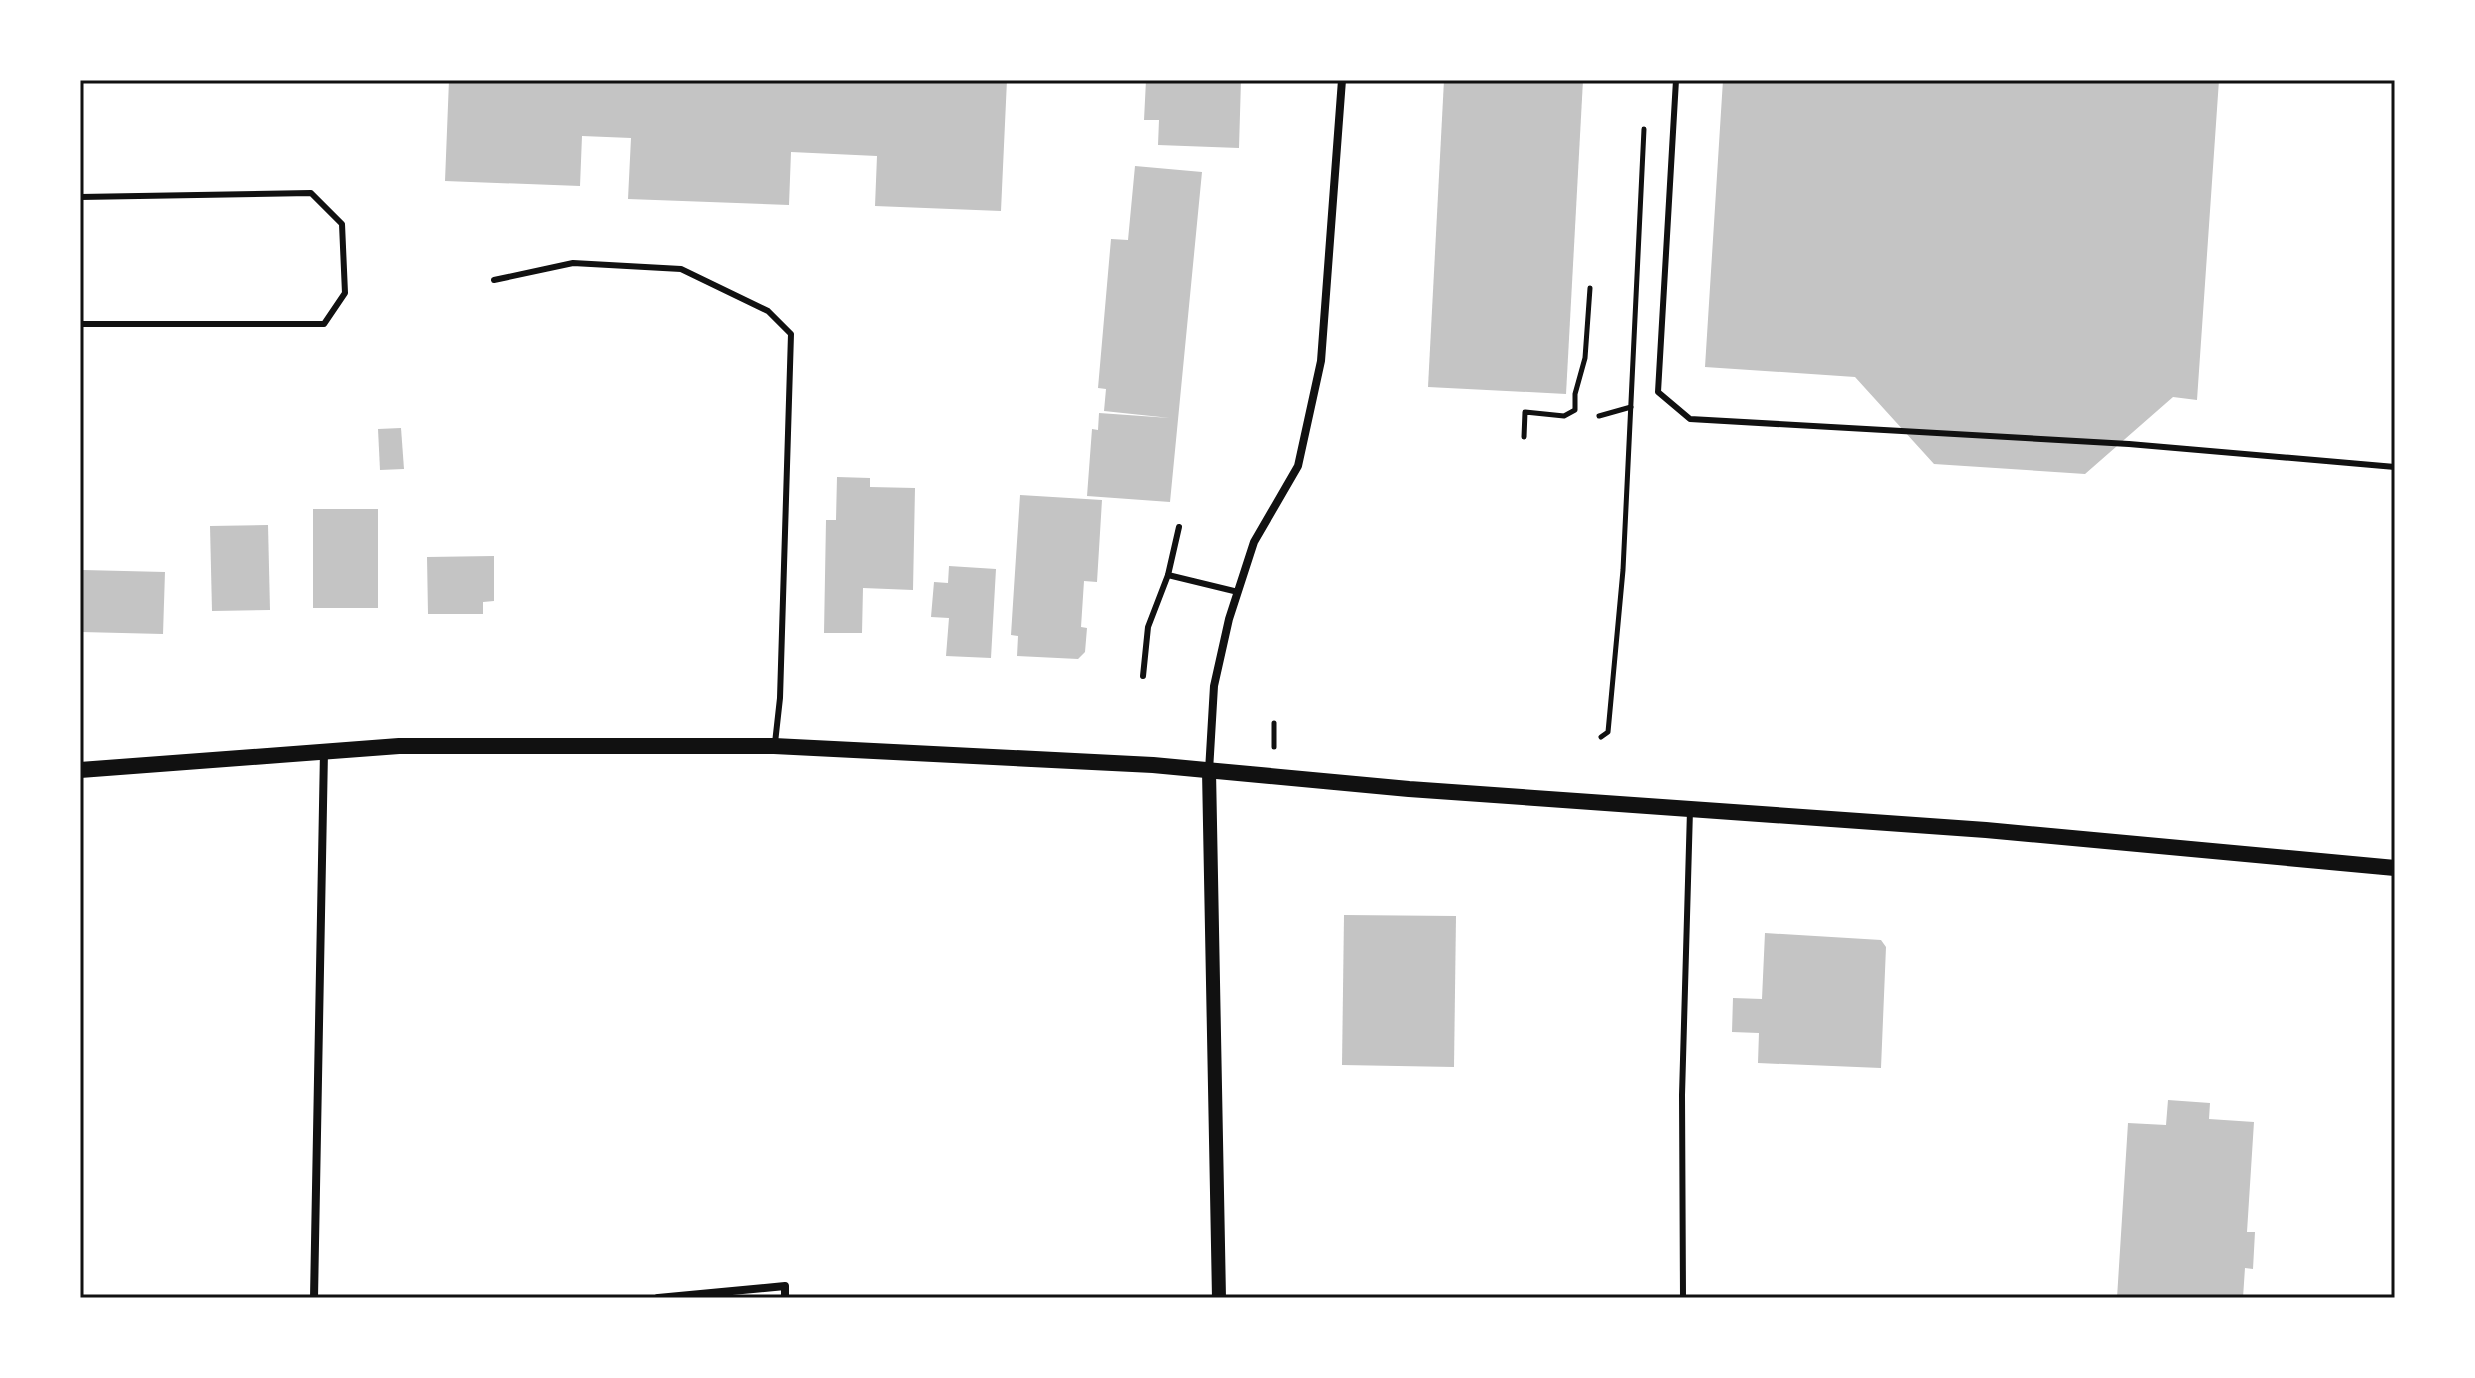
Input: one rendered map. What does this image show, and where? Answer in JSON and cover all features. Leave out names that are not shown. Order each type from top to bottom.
[{"type":"main road","points":[[80,770],[399,746],[774,746],[1153,765],[1690,810],[1986,830],[2395,868]]},
{"type":"street","points":[[1219,1298],[1209,771],[1214,686],[1254,542],[1298,466],[1321,361],[1342,80]]},
{"type":"street","points":[[314,1298],[324,750]]},
{"type":"street","points":[[658,1298],[785,1286],[785,1298]]},
{"type":"lane","points":[[1676,80],[1658,392],[1690,419],[2129,444],[2395,467]]},
{"type":"lane","points":[[80,197],[311,193],[342,224],[345,293],[324,324],[80,324]]},
{"type":"lane","points":[[494,280],[573,263],[681,269],[768,311],[791,334],[780,698],[774,746]]},
{"type":"lane","points":[[1143,676],[1148,627],[1168,575],[1179,527]]},
{"type":"lane","points":[[1168,575],[1238,592]]},
{"type":"lane","points":[[1683,1298],[1682,1095],[1690,810]]},
{"type":"path","points":[[1601,737],[1608,732],[1612,703],[1631,407],[1644,129]]},
{"type":"path","points":[[1524,437],[1525,412],[1564,416],[1575,410],[1575,394],[1585,358],[1590,288]]},
{"type":"path","points":[[1599,416],[1631,407]]},
{"type":"path","points":[[1274,723],[1274,747]]},
{"type":"building","points":[[449,80],[1007,80],[1001,211],[875,206],[877,156],[791,152],[789,205],[628,199],[631,138],[582,136],[580,186],[445,181]]},
{"type":"building","points":[[1146,80],[1241,80],[1239,148],[1158,145],[1159,120],[1144,120]]},
{"type":"building","points":[[1444,80],[1583,80],[1566,394],[1428,387]]},
{"type":"building","points":[[1723,80],[2219,80],[2197,400],[2173,397],[2085,474],[1934,464],[1855,377],[1705,367]]},
{"type":"building","points":[[1135,166],[1202,172],[1170,502],[1087,496],[1092,429],[1098,430],[1099,413],[1170,418],[1104,411],[1106,389],[1098,388],[1111,239],[1128,240]]},
{"type":"building","points":[[401,428],[404,469],[380,470],[378,429]]},
{"type":"building","points":[[837,477],[870,478],[870,487],[915,488],[913,590],[863,588],[862,633],[824,633],[826,520],[836,520]]},
{"type":"building","points":[[1020,495],[1102,500],[1097,582],[1084,581],[1081,627],[1087,628],[1085,652],[1078,659],[1017,656],[1018,636],[1011,635]]},
{"type":"building","points":[[313,509],[378,509],[378,608],[313,608]]},
{"type":"building","points":[[268,525],[270,610],[212,611],[210,526]]},
{"type":"building","points":[[494,556],[494,601],[483,602],[483,614],[428,614],[427,557]]},
{"type":"building","points":[[949,566],[996,569],[991,658],[946,656],[949,618],[931,617],[934,582],[948,583]]},
{"type":"building","points":[[83,570],[165,572],[163,634],[81,632]]},
{"type":"building","points":[[1344,915],[1456,916],[1454,1067],[1342,1065]]},
{"type":"building","points":[[1765,933],[1881,940],[1886,947],[1881,1068],[1758,1063],[1759,1033],[1732,1032],[1733,998],[1762,999]]},
{"type":"building","points":[[2168,1100],[2210,1103],[2209,1119],[2254,1122],[2247,1232],[2255,1232],[2253,1269],[2245,1268],[2243,1298],[2117,1298],[2128,1123],[2166,1125]]}]
